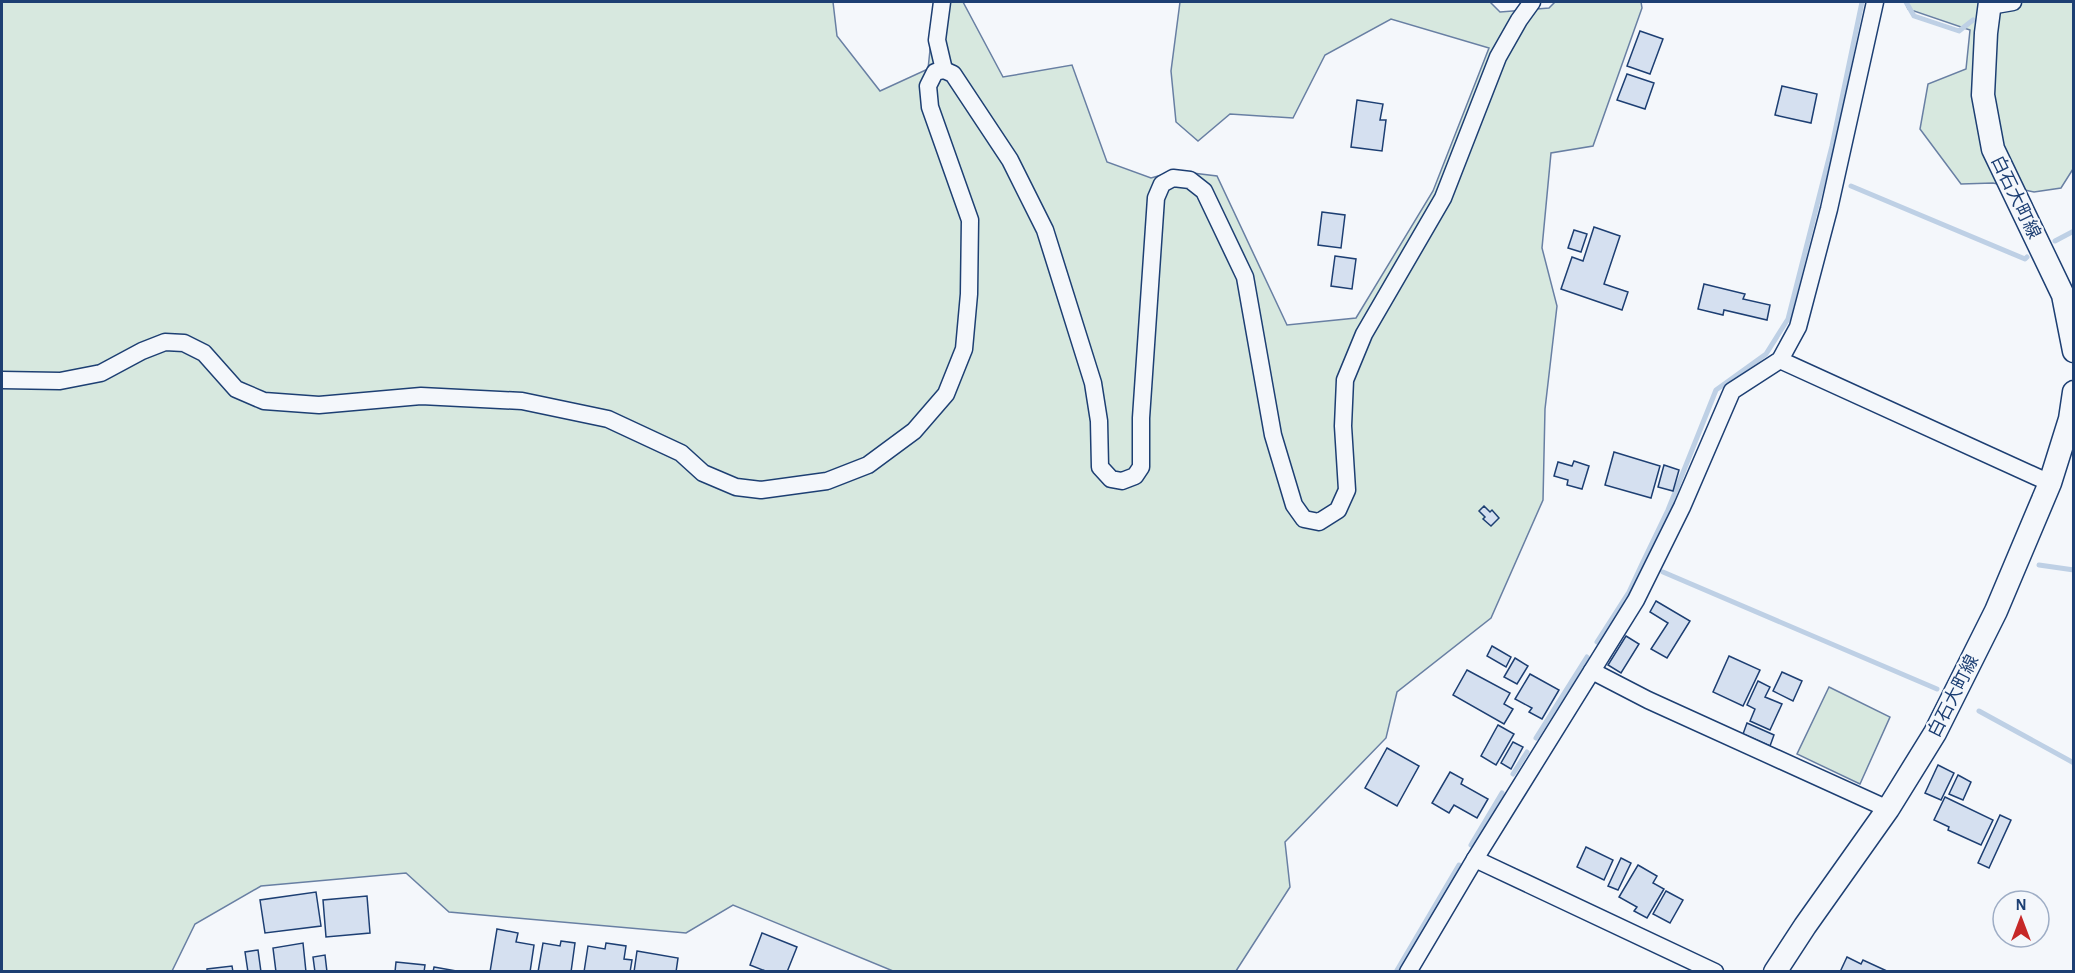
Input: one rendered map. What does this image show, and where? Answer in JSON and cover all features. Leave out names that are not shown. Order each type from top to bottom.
[{"type":"main road","name":"白石大町線","points":[[1990,4],[1983,95],[1993,149],[2063,295],[2071,321],[2073,351]]},
{"type":"main road","name":"白石大町線","points":[[1775,972],[1888,809],[1935,733],[1996,611],[2050,483],[2070,418],[2073,392]]},
{"type":"street","points":[[942,2],[938,40],[944,70]]},
{"type":"street","points":[[2,380],[60,381],[101,373],[142,351],[165,342],[184,343],[204,353],[236,389],[264,401],[319,405],[421,396],[522,401],[608,419],[681,453],[703,473],[736,487],[761,490],[827,481],[868,465],[914,431],[946,394],[964,349],[969,294],[970,220],[930,107],[928,86],[935,72],[944,70],[952,74],[1010,160],[1045,230],[1093,382],[1099,421],[1100,467],[1110,479],[1122,482],[1135,476],[1141,467],[1141,418],[1156,198],[1162,184],[1173,178],[1190,180],[1204,191],[1245,277],[1273,435],[1294,505],[1304,519],[1319,522],[1338,510],[1347,490],[1343,426],[1345,381],[1365,334],[1443,198],[1498,57],[1532,2]]},
{"type":"street","points":[[1408,972],[1475,859],[1636,600],[1682,507],[1732,391],[1780,360],[1798,327],[1829,209],[1875,2]]},
{"type":"street","points":[[1990,4],[2013,2]]},
{"type":"street","points":[[1780,360],[2050,483]]},
{"type":"street","points":[[1592,671],[1648,700],[1888,809]]},
{"type":"street","points":[[1475,859],[1715,972]]},
{"type":"shaded area","points":[[2,2],[833,2],[837,36],[880,91],[928,69],[935,2],[963,2],[1003,77],[1072,65],[1107,162],[1151,178],[1176,171],[1217,176],[1287,325],[1356,318],[1433,191],[1489,48],[1391,19],[1325,55],[1293,118],[1230,114],[1198,141],[1176,122],[1171,71],[1180,2],[1490,2],[1500,12],[1549,8],[1555,2],[1641,2],[1642,8],[1593,146],[1551,153],[1542,248],[1557,306],[1545,409],[1543,500],[1491,618],[1397,692],[1386,738],[1285,842],[1290,887],[1236,971],[893,971],[733,905],[686,933],[449,912],[406,873],[261,886],[195,924],[172,971],[2,972]]},
{"type":"shaded area","points":[[1905,2],[2073,2],[2073,169],[2061,188],[2034,192],[1993,183],[1961,184],[1920,129],[1928,84],[1966,69],[1970,30],[1908,9]]},
{"type":"shaded area","points":[[1829,687],[1890,717],[1860,784],[1797,754]]},
{"type":"building","points":[[1640,31],[1663,39],[1650,74],[1627,66]]},
{"type":"building","points":[[1627,74],[1654,83],[1645,109],[1617,100]]},
{"type":"building","points":[[1782,86],[1817,94],[1811,123],[1775,115]]},
{"type":"building","points":[[1357,100],[1383,104],[1380,120],[1386,120],[1382,151],[1351,147]]},
{"type":"building","points":[[1322,212],[1345,215],[1341,248],[1318,245]]},
{"type":"building","points":[[1594,227],[1620,236],[1604,284],[1628,292],[1622,310],[1561,289],[1572,257],[1583,261]]},
{"type":"building","points":[[1574,230],[1587,234],[1581,252],[1568,248]]},
{"type":"building","points":[[1335,256],[1356,259],[1352,289],[1331,286]]},
{"type":"building","points":[[1704,284],[1745,294],[1743,299],[1770,305],[1767,320],[1724,310],[1723,315],[1698,309]]},
{"type":"building","points":[[1614,452],[1660,466],[1651,498],[1605,485]]},
{"type":"building","points":[[1574,461],[1589,466],[1582,489],[1567,485],[1568,480],[1554,476],[1558,462],[1572,466]]},
{"type":"building","points":[[1664,465],[1679,470],[1673,491],[1658,487]]},
{"type":"building","points":[[1484,506],[1490,512],[1492,510],[1499,518],[1491,526],[1483,519],[1485,517],[1479,511]]},
{"type":"building","points":[[1656,601],[1690,621],[1667,658],[1651,649],[1668,623],[1650,612]]},
{"type":"building","points":[[1626,636],[1639,644],[1621,673],[1608,665]]},
{"type":"building","points":[[1492,646],[1511,657],[1506,667],[1487,656]]},
{"type":"building","points":[[1729,656],[1760,670],[1743,706],[1713,692]]},
{"type":"building","points":[[1515,658],[1528,666],[1517,684],[1504,677]]},
{"type":"building","points":[[1467,670],[1510,693],[1504,704],[1513,709],[1504,724],[1453,695]]},
{"type":"building","points":[[1782,672],[1802,681],[1793,701],[1773,691]]},
{"type":"building","points":[[1530,674],[1559,690],[1542,719],[1529,712],[1532,708],[1515,699]]},
{"type":"building","points":[[1758,681],[1770,687],[1765,697],[1782,704],[1770,730],[1750,721],[1755,709],[1747,705]]},
{"type":"building","points":[[1747,723],[1774,735],[1770,746],[1743,734]]},
{"type":"building","points":[[1498,725],[1514,734],[1496,765],[1481,756]]},
{"type":"building","points":[[1513,742],[1523,747],[1511,769],[1501,763]]},
{"type":"building","points":[[1387,748],[1419,766],[1397,806],[1365,788]]},
{"type":"building","points":[[1938,765],[1954,773],[1941,800],[1925,793]]},
{"type":"building","points":[[1450,772],[1463,779],[1461,784],[1488,799],[1477,818],[1454,805],[1449,813],[1432,803]]},
{"type":"building","points":[[1958,775],[1971,782],[1963,800],[1949,794]]},
{"type":"building","points":[[1945,797],[1993,820],[1981,845],[1948,830],[1949,827],[1934,820]]},
{"type":"building","points":[[2000,815],[2011,820],[1989,868],[1978,863]]},
{"type":"building","points":[[1586,847],[1613,860],[1604,880],[1577,867]]},
{"type":"building","points":[[1621,858],[1631,863],[1618,890],[1608,886]]},
{"type":"building","points":[[1638,865],[1657,876],[1653,883],[1664,889],[1647,918],[1634,911],[1637,907],[1619,897]]},
{"type":"building","points":[[1666,891],[1683,900],[1670,923],[1653,914]]},
{"type":"building","points":[[316,892],[321,926],[265,933],[260,900]]},
{"type":"building","points":[[367,896],[370,933],[326,937],[323,900]]},
{"type":"building","points":[[497,929],[518,933],[516,942],[534,945],[530,972],[490,972]]},
{"type":"building","points":[[762,933],[797,947],[787,972],[768,972],[750,965]]},
{"type":"building","points":[[561,941],[575,943],[571,972],[538,972],[543,943],[560,946]]},
{"type":"building","points":[[303,943],[306,972],[276,972],[273,948]]},
{"type":"building","points":[[606,943],[626,946],[624,959],[632,960],[630,972],[584,972],[588,946],[605,949]]},
{"type":"building","points":[[258,950],[261,972],[248,972],[245,952]]},
{"type":"building","points":[[637,951],[678,958],[676,972],[634,972]]},
{"type":"building","points":[[325,955],[327,972],[315,972],[313,957]]},
{"type":"building","points":[[1847,957],[1861,964],[1863,960],[1889,972],[1840,972]]},
{"type":"building","points":[[396,962],[425,965],[424,972],[395,972]]},
{"type":"building","points":[[232,966],[233,972],[207,972],[207,969]]},
{"type":"building","points":[[434,967],[462,972],[433,972]]},
{"type":"waterway","points":[[1597,642],[1629,592],[1668,510],[1716,390],[1766,354],[1788,319],[1832,146],[1862,2]]},
{"type":"waterway","points":[[1906,2],[1914,16],[1959,31],[1973,20]]},
{"type":"waterway","points":[[1851,186],[2025,259],[2027,257]]},
{"type":"waterway","points":[[2055,241],[2074,231]]},
{"type":"waterway","points":[[2039,565],[2074,570]]},
{"type":"waterway","points":[[1663,572],[1937,689]]},
{"type":"waterway","points":[[1536,738],[1587,657]]},
{"type":"waterway","points":[[1979,711],[2074,763]]},
{"type":"waterway","points":[[1513,774],[1527,752]]},
{"type":"waterway","points":[[1471,845],[1502,793]]},
{"type":"waterway","points":[[1396,972],[1459,865]]}]
